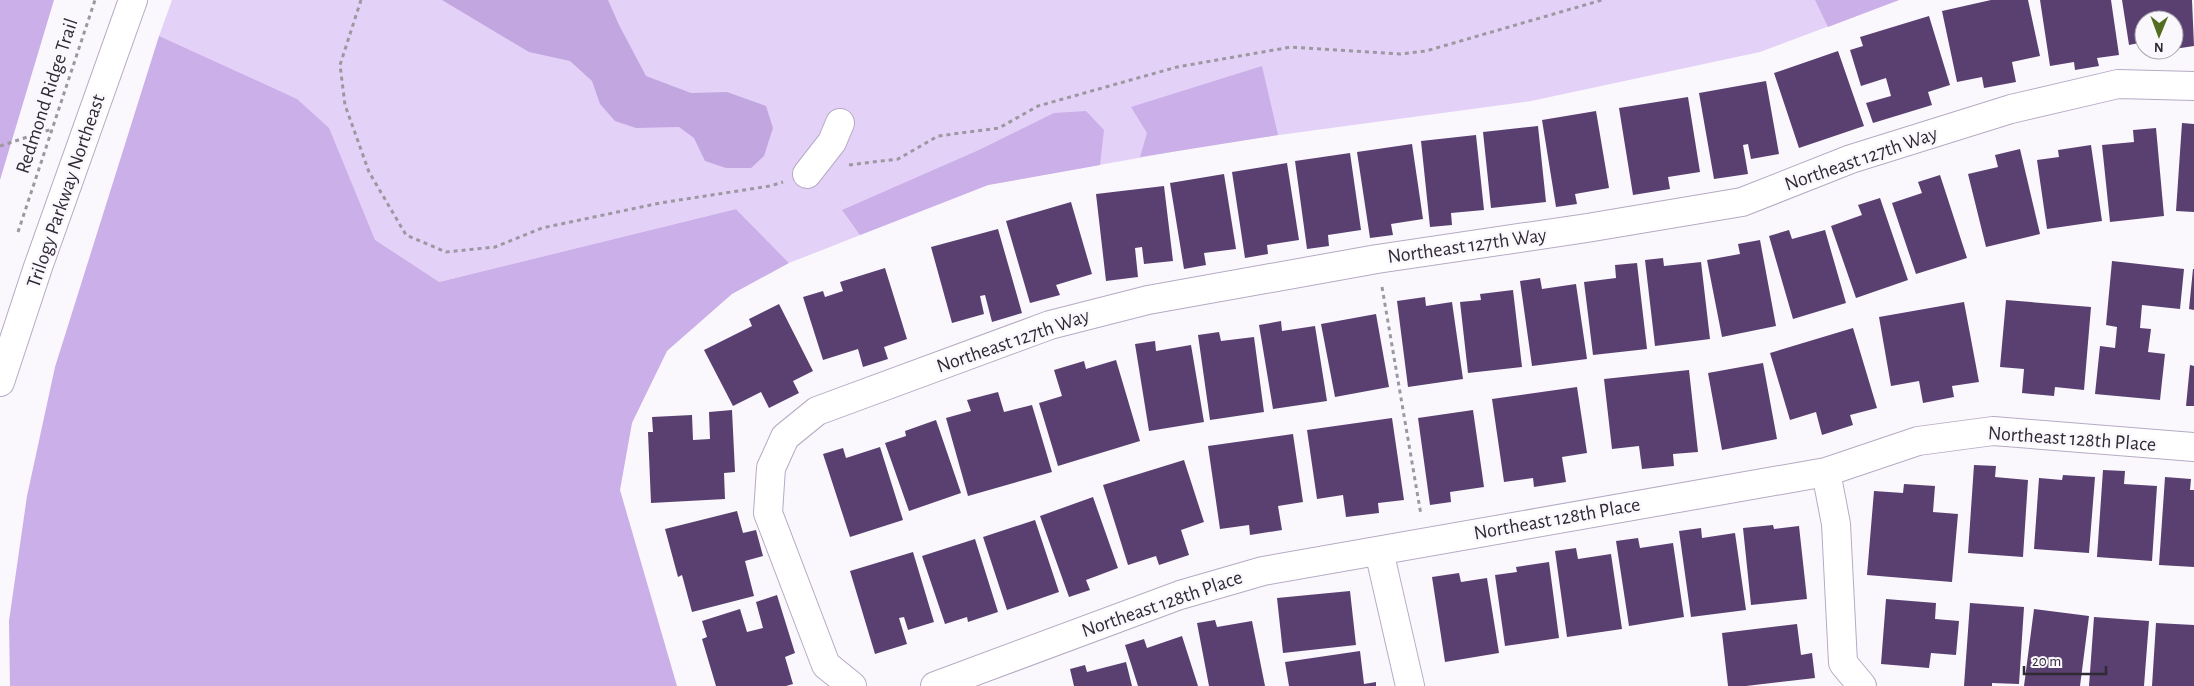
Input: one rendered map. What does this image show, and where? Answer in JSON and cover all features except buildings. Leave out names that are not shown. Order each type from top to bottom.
[{"type":"street","name":"Trilogy Parkway Northeast","points":[[0,382],[133,0]]},
{"type":"street","name":"Northeast 127th Way","points":[[852,686],[826,665],[768,513],[771,468],[785,437],[817,411],[1050,325],[1148,300],[1377,259],[1587,228],[1742,202],[1851,159],[2011,109],[2118,84],[2194,86]]},
{"type":"street","points":[[807,174],[832,142],[840,123]]},
{"type":"street","name":"Northeast 128th Place","points":[[935,686],[1180,595],[1263,571],[1826,472],[1918,441],[1992,431],[2194,447]]},
{"type":"street","points":[[1826,472],[1836,524],[1842,663],[1862,686]]},
{"type":"street","points":[[1379,551],[1400,686]]},
{"type":"street","points":[[1379,551],[1410,686]]},
{"type":"path","name":"Redmond Ridge Trail","points":[[16,241],[94,0]]},
{"type":"path","points":[[361,0],[340,65],[345,105],[369,172],[406,235],[446,252],[495,247],[542,228],[660,203],[770,186],[823,168],[898,159],[938,136],[998,128],[1038,106],[1177,67],[1291,47],[1400,54],[1426,51],[1602,0]]},
{"type":"path","points":[[0,146],[91,118]]},
{"type":"path","points":[[1377,259],[1425,543]]},
{"type":"shaded area","points":[[0,0],[54,0],[0,180]]},
{"type":"shaded area","points":[[172,0],[1899,0],[1760,52],[1531,101],[1227,142],[988,185],[789,263],[736,209],[439,282],[282,262],[159,36]]},
{"type":"shaded area","points":[[442,0],[608,0],[646,76],[691,93],[727,92],[766,106],[773,128],[764,156],[751,168],[726,168],[705,161],[694,138],[679,127],[636,128],[615,121],[600,104],[592,81],[570,61],[529,52]]},
{"type":"shaded area","points":[[1815,0],[1899,0],[1828,27]]},
{"type":"shaded area","points":[[159,36],[297,99],[329,128],[375,240],[439,282],[736,209],[789,263],[732,294],[667,351],[632,423],[620,490],[677,686],[10,686],[9,621],[27,496],[55,367]]},
{"type":"shaded area","points":[[1262,66],[1278,135],[1140,157],[1147,133],[1131,107]]},
{"type":"shaded area","points":[[1086,111],[1104,130],[1100,165],[988,185],[860,235],[842,210],[979,150],[1054,113]]}]
